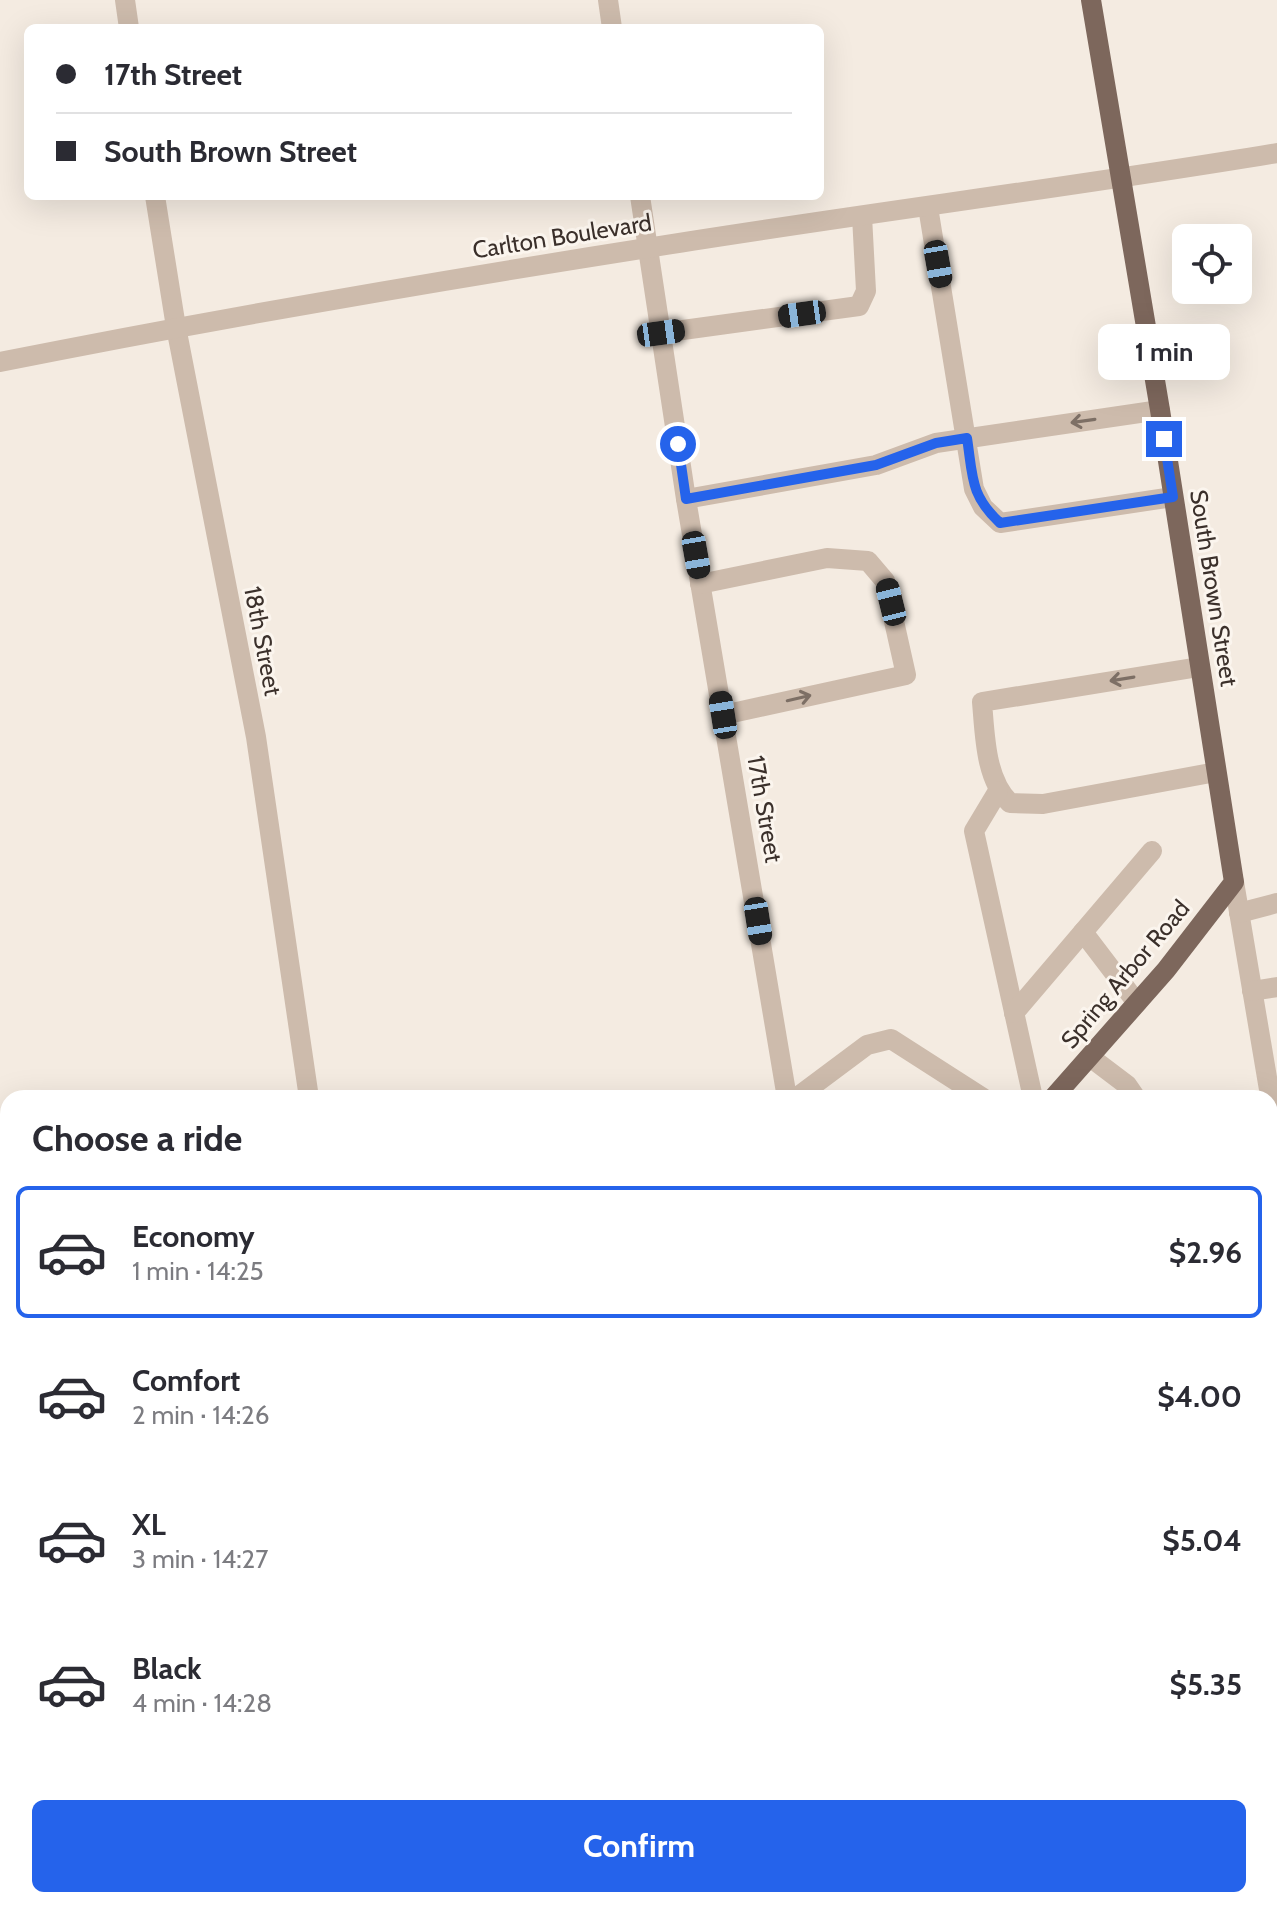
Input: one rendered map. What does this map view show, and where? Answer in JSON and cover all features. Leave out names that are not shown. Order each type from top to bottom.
[{"type":"main road","name":"South Brown Street","points":[[1091,0],[1160,410],[1234,882]]},
{"type":"main road","name":"Spring Arbor Road","points":[[1060,1090],[1137,1003],[1234,882]]},
{"type":"street","points":[[125,0],[128,24]]},
{"type":"street","points":[[608,0],[611,24]]},
{"type":"street","name":"Carlton Boulevard","points":[[0,362],[176,327],[648,247],[1120,179],[1277,153]]},
{"type":"street","name":"18th Street","points":[[156,200],[176,327],[256,737],[308,1090]]},
{"type":"street","name":"17th Street","points":[[641,200],[686,499],[786,1090]]},
{"type":"street","points":[[928,207],[974,489],[983,507],[1000,523],[1173,497]]},
{"type":"street","points":[[661,333],[859,306],[866,291],[862,216]]},
{"type":"street","points":[[686,499],[876,465],[936,443],[1160,410]]},
{"type":"street","points":[[700,584],[827,558],[868,561],[885,581],[906,675],[723,715]]},
{"type":"street","points":[[1199,667],[982,702],[991,767],[998,791],[1010,803],[1043,804],[1216,772]]},
{"type":"street","points":[[998,791],[974,831],[1031,1090]]},
{"type":"street","points":[[1014,1013],[1152,851]]},
{"type":"street","name":"South Brown Street","points":[[1234,882],[1252,991],[1270,1049],[1273,1090]]},
{"type":"street","points":[[1239,913],[1277,903]]},
{"type":"street","points":[[1083,932],[1137,1003]]},
{"type":"street","points":[[1252,991],[1277,987]]},
{"type":"street","points":[[807,1090],[867,1045],[891,1039],[968,1090]]},
{"type":"street","points":[[1090,1057],[1130,1090]]},
{"type":"route","points":[[678,444],[686,499],[876,465],[936,443],[967,438],[974,489],[983,507],[1000,523],[1173,497],[1164,439]]}]
